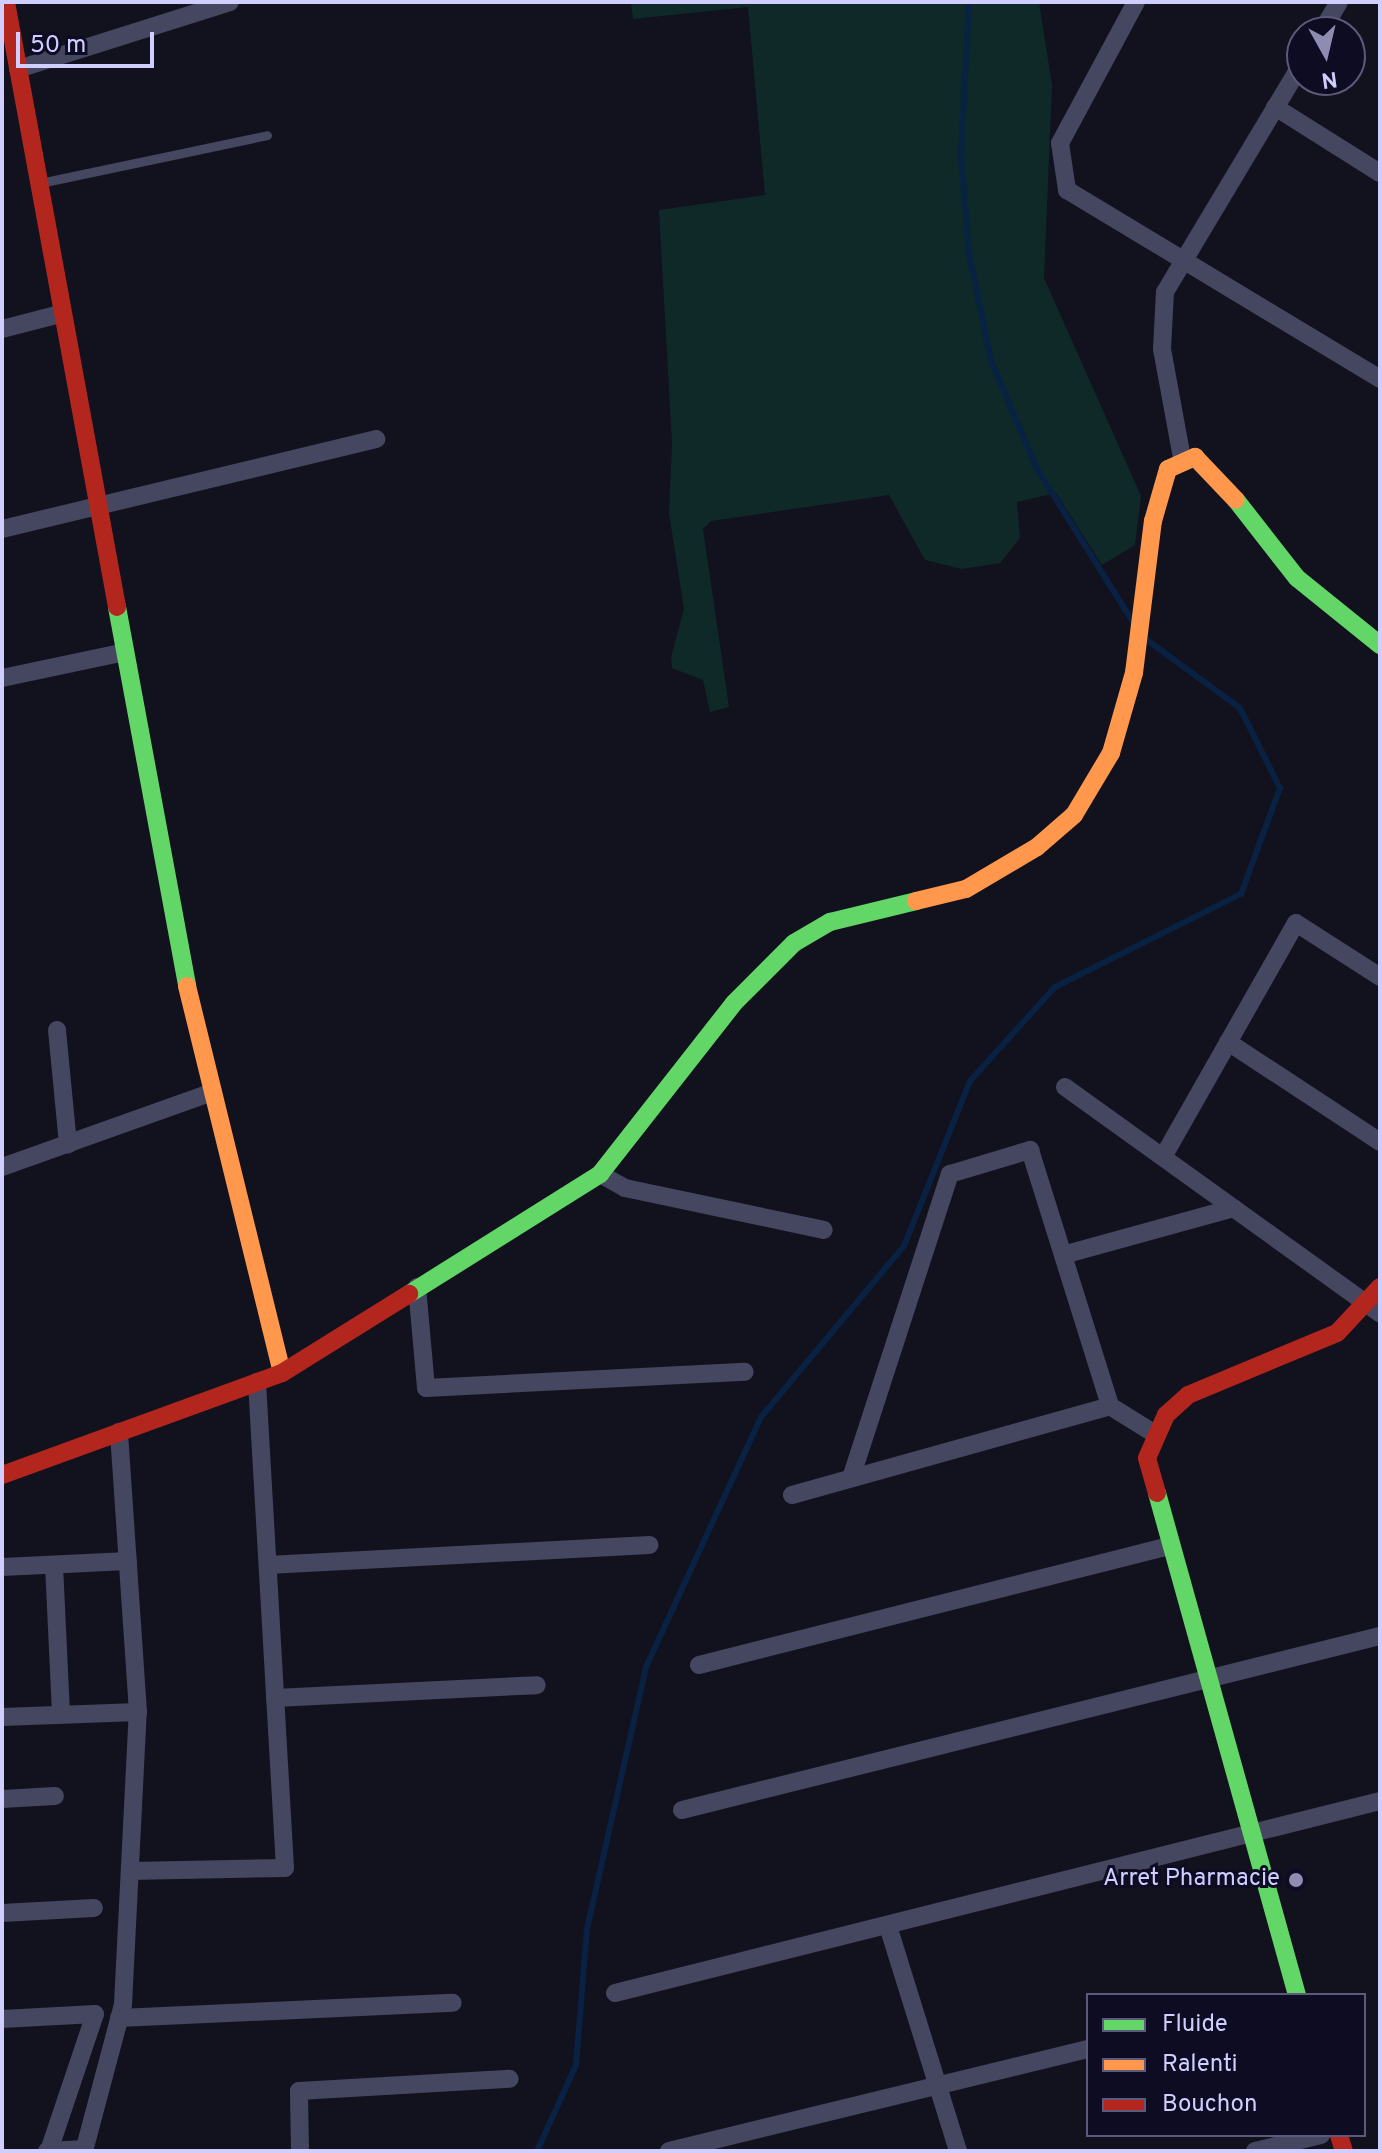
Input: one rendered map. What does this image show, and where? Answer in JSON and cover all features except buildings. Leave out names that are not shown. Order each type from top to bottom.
[{"type":"street","points":[[6,2],[8,46],[18,69],[60,314],[213,1092],[282,1373]]},
{"type":"street","points":[[18,69],[230,2]]},
{"type":"street","points":[[1136,2],[1101,59],[1058,161],[1067,190],[1380,379]]},
{"type":"street","points":[[1182,458],[1161,319],[1165,292],[1286,89]]},
{"type":"street","points":[[1275,107],[1380,173]]},
{"type":"street","points":[[2,329],[60,314]]},
{"type":"street","points":[[2,529],[376,439]]},
{"type":"street","points":[[2,1475],[282,1373],[600,1174],[734,1003],[794,943],[830,922],[966,889],[1037,847],[1074,815],[1111,753],[1134,673],[1153,521],[1168,469],[1182,458],[1195,457],[1214,472],[1297,578],[1378,639]]},
{"type":"street","points":[[2,678],[125,652]]},
{"type":"street","points":[[1163,1157],[1296,923],[1380,977]]},
{"type":"street","points":[[57,1030],[68,1144]]},
{"type":"street","points":[[1228,1042],[1380,1142]]},
{"type":"street","points":[[1065,1087],[1374,1309]]},
{"type":"street","points":[[2,1167],[213,1092]]},
{"type":"street","points":[[851,1478],[950,1174],[1030,1150],[1110,1406],[1155,1434]]},
{"type":"street","points":[[600,1174],[625,1188],[824,1230]]},
{"type":"street","points":[[1063,1255],[1234,1208]]},
{"type":"street","points":[[417,1287],[426,1388],[745,1372]]},
{"type":"street","points":[[1296,1993],[1148,1478],[1155,1434],[1188,1395],[1337,1333],[1374,1309],[1380,1287]]},
{"type":"street","points":[[130,1871],[285,1868],[257,1382]]},
{"type":"street","points":[[792,1495],[1110,1406]]},
{"type":"street","points":[[2,2019],[95,2014],[48,2151],[85,2150],[119,2018],[138,1712],[119,1432]]},
{"type":"street","points":[[268,1565],[649,1545]]},
{"type":"street","points":[[699,1665],[1168,1546]]},
{"type":"street","points":[[2,1567],[128,1561]]},
{"type":"street","points":[[54,1565],[61,1715]]},
{"type":"street","points":[[682,1810],[1380,1636]]},
{"type":"street","points":[[275,1698],[537,1685]]},
{"type":"street","points":[[2,1717],[138,1712]]},
{"type":"street","points":[[2,1799],[55,1796]]},
{"type":"street","points":[[615,1993],[1252,1837],[1380,1801]]},
{"type":"street","points":[[2,1913],[94,1908]]},
{"type":"street","points":[[888,1926],[958,2151]]},
{"type":"street","points":[[119,2018],[453,2003]]},
{"type":"street","points":[[669,2151],[1086,2049]]},
{"type":"street","points":[[300,2151],[299,2091],[510,2079]]},
{"type":"street","points":[[1255,2151],[1313,2137]]},
{"type":"lane","points":[[37,183],[267,135]]},
{"type":"green space","points":[[631,2],[1039,2],[1052,85],[1044,278],[1141,496],[1135,545],[1102,565],[1056,493],[1017,502],[1020,538],[1000,563],[962,569],[925,560],[889,495],[711,521],[703,529],[729,707],[710,712],[703,680],[672,668],[671,657],[684,609],[669,513],[672,443],[659,210],[765,195],[748,7],[633,19]]},
{"type":"waterway","points":[[969,2],[961,155],[969,252],[991,361],[1037,469],[1133,622]]},
{"type":"waterway","points":[[537,2151],[576,2065],[587,1929],[646,1667],[761,1417],[904,1246],[970,1081],[1055,987],[1241,894],[1280,788],[1240,708],[1147,640]]},
{"type":"traffic: fast","points":[[1236,500],[1297,578],[1380,645]]},
{"type":"traffic: fast","points":[[117,607],[187,986]]},
{"type":"traffic: fast","points":[[409,1294],[600,1174],[734,1003],[794,943],[830,922],[916,901]]},
{"type":"traffic: fast","points":[[1157,1493],[1296,1993]]},
{"type":"traffic: slow","points":[[916,901],[966,889],[1037,847],[1074,815],[1111,753],[1134,673],[1153,521],[1168,469],[1195,457],[1236,500]]},
{"type":"traffic: slow","points":[[187,986],[282,1373]]},
{"type":"traffic: jam","points":[[6,2],[117,607]]},
{"type":"traffic: jam","points":[[1157,1493],[1147,1458],[1166,1415],[1188,1395],[1337,1333],[1380,1287]]},
{"type":"traffic: jam","points":[[2,1475],[282,1373],[409,1294]]},
{"type":"traffic: jam","points":[[1340,2137],[1344,2151]]},
{"type":"place","name":"Arret Pharmacie","points":[[1296,1880]]}]
